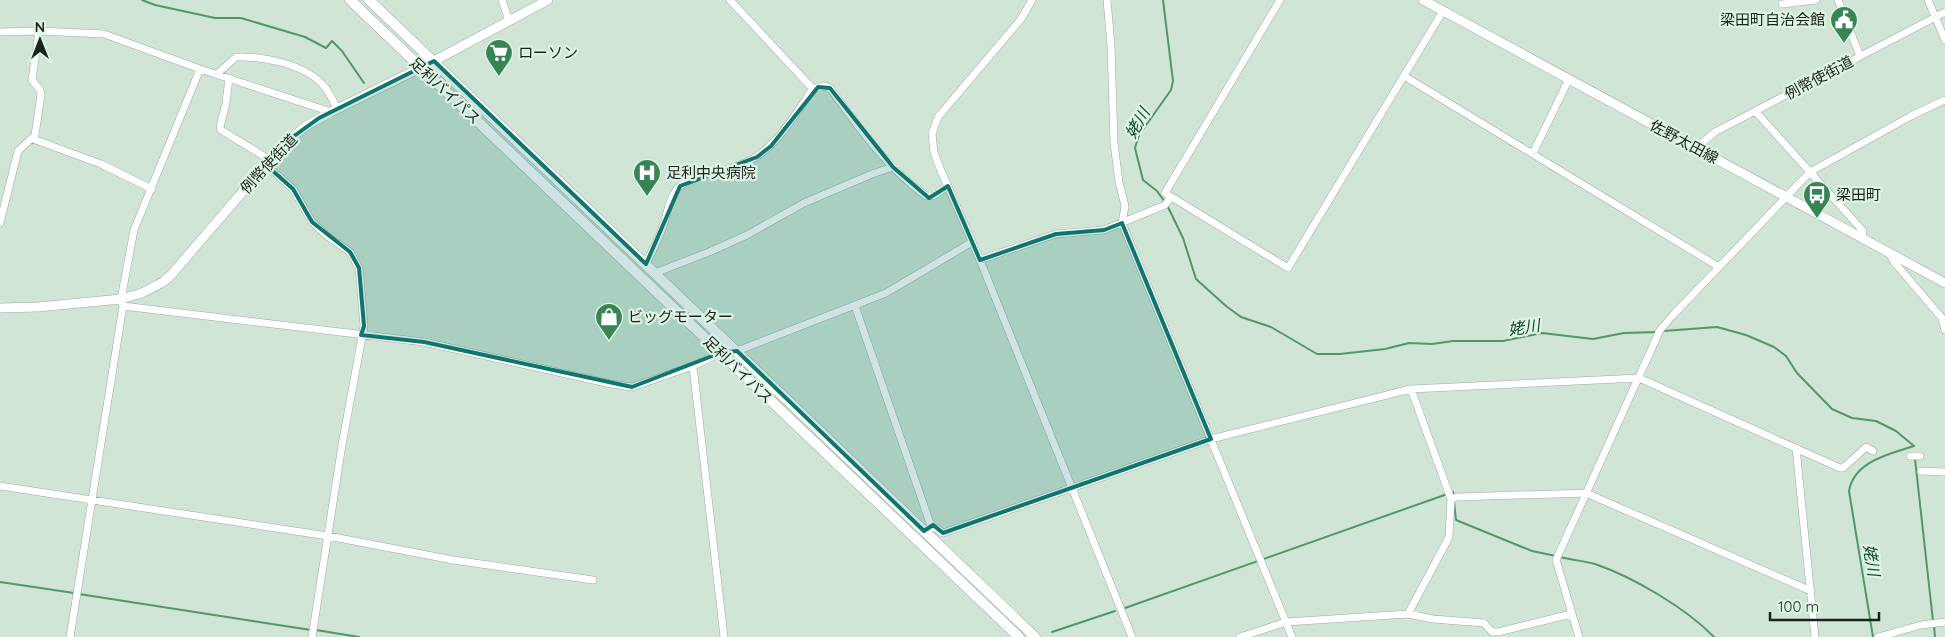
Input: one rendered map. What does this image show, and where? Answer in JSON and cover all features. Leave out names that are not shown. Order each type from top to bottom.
[{"type":"highway","name":"足利バイパス","points":[[350,0],[1018,637]]},
{"type":"highway","name":"足利バイパス","points":[[369,0],[737,351],[927,529],[1036,637]]},
{"type":"main road","name":"例幣使街道","points":[[0,308],[122,302],[142,294],[171,274],[268,163],[306,126],[334,110],[434,62],[548,0]]},
{"type":"main road","name":"佐野太田線","points":[[1423,0],[1945,283]]},
{"type":"street","points":[[502,0],[509,20]]},
{"type":"street","points":[[730,0],[813,89]]},
{"type":"street","points":[[1032,0],[1021,19],[948,105],[934,126],[932,134],[934,152],[980,260],[1132,637]]},
{"type":"street","points":[[1107,0],[1111,45],[1114,143],[1119,182],[1125,206],[1122,223],[1292,637]]},
{"type":"street","points":[[1280,0],[1166,193],[1288,268],[1443,11]]},
{"type":"street","points":[[1782,4],[1816,0]]},
{"type":"street","points":[[1838,0],[1860,56]]},
{"type":"street","points":[[1928,0],[1945,40]]},
{"type":"street","name":"例幣使街道","points":[[1698,149],[1707,138],[1945,12]]},
{"type":"street","points":[[0,223],[18,151],[20,147],[35,135],[41,95],[40,90],[32,80],[39,31]]},
{"type":"street","points":[[0,32],[39,31],[104,34],[200,69],[334,110]]},
{"type":"street","points":[[217,74],[236,57],[270,59],[299,69],[319,80],[328,91],[334,110]]},
{"type":"street","points":[[70,637],[134,230],[200,69]]},
{"type":"street","points":[[1404,76],[1720,266]]},
{"type":"street","points":[[229,78],[221,130],[268,163],[293,188],[312,222],[327,236],[350,252],[359,268],[364,326],[361,334],[312,637]]},
{"type":"street","points":[[1532,153],[1569,79]]},
{"type":"street","points":[[646,264],[662,231],[673,195],[680,186],[713,173],[742,165],[757,157],[771,146],[813,89],[824,86],[830,88],[858,127],[905,180],[926,196],[934,196],[948,186]]},
{"type":"street","points":[[1579,637],[1556,560],[1660,330],[1810,172],[1910,116],[1945,100]]},
{"type":"street","points":[[1755,112],[1863,231],[1862,238]]},
{"type":"street","points":[[33,138],[101,164],[152,189]]},
{"type":"street","points":[[655,273],[747,235],[804,203],[893,167]]},
{"type":"street","points":[[980,260],[1056,234],[1104,230],[1165,205],[1171,197]]},
{"type":"street","points":[[122,302],[424,342],[611,384],[632,387],[693,366],[720,353],[737,351],[886,294],[972,242]]},
{"type":"street","points":[[1889,252],[1894,262],[1942,318],[1945,330]]},
{"type":"street","points":[[855,306],[927,529],[934,527],[943,533],[1211,439],[1411,389],[1638,378],[1843,468],[1866,448],[1872,451]]},
{"type":"street","points":[[693,366],[724,637]]},
{"type":"street","points":[[1408,614],[1450,537],[1451,499],[1411,389]]},
{"type":"street","points":[[1796,448],[1815,637]]},
{"type":"street","points":[[1910,456],[1920,456]]},
{"type":"street","points":[[1921,470],[1945,472]]},
{"type":"street","points":[[0,486],[328,536],[453,560],[593,580]]},
{"type":"street","points":[[1451,499],[1457,497],[1586,493],[1811,590]]},
{"type":"street","points":[[1240,637],[1286,622],[1408,614],[1433,619],[1484,623],[1492,632],[1571,614]]},
{"type":"street","points":[[1878,637],[1921,625],[1945,622]]},
{"type":"highlighted area","points":[[434,61],[646,264],[680,186],[757,157],[771,146],[818,87],[830,88],[893,167],[929,198],[948,186],[980,260],[1056,234],[1104,230],[1122,223],[1211,439],[943,533],[933,525],[924,531],[737,351],[720,353],[632,387],[424,342],[361,335],[364,326],[359,268],[350,252],[312,222],[293,189],[266,165],[294,136],[319,118]]},
{"type":"waterway","points":[[142,0],[155,5],[215,18],[241,18],[305,37],[326,48],[332,41],[342,51],[364,83]]},
{"type":"waterway","name":"姥川","points":[[1163,0],[1173,81],[1171,90],[1139,135],[1135,148],[1143,180],[1157,191],[1164,201]]},
{"type":"waterway","name":"姥川","points":[[1167,205],[1183,238],[1196,279],[1241,317],[1271,327],[1317,354],[1340,354],[1385,349],[1409,343],[1503,341],[1542,333],[1593,339],[1624,333],[1658,332]]},
{"type":"waterway","name":"姥川","points":[[1663,331],[1717,327],[1746,335],[1774,347],[1786,356],[1797,373],[1832,409],[1852,418],[1876,421],[1896,431],[1914,446]]},
{"type":"waterway","name":"姥川","points":[[1873,637],[1849,491],[1852,481],[1865,466],[1874,460],[1914,446]]},
{"type":"waterway","points":[[1915,459],[1933,621]]},
{"type":"waterway","points":[[1125,608],[1453,492],[1454,497]]},
{"type":"waterway","points":[[1454,502],[1456,520],[1532,551],[1556,556]]},
{"type":"waterway","points":[[1560,557],[1595,564],[1642,585],[1689,615],[1714,637]]},
{"type":"waterway","points":[[0,582],[74,593]]},
{"type":"waterway","points":[[79,594],[311,630]]},
{"type":"waterway","points":[[1052,632],[1115,611]]},
{"type":"waterway","points":[[1934,625],[1935,637]]},
{"type":"waterway","points":[[316,630],[359,637]]},
{"type":"place","name":"梁田町自治会館","points":[[1844,44]]},
{"type":"place","name":"ローソン","points":[[499,77]]},
{"type":"place","name":"足利中央病院","points":[[647,197]]},
{"type":"place","name":"梁田町","points":[[1817,219]]},
{"type":"place","name":"ビッグモーター","points":[[609,341]]}]
